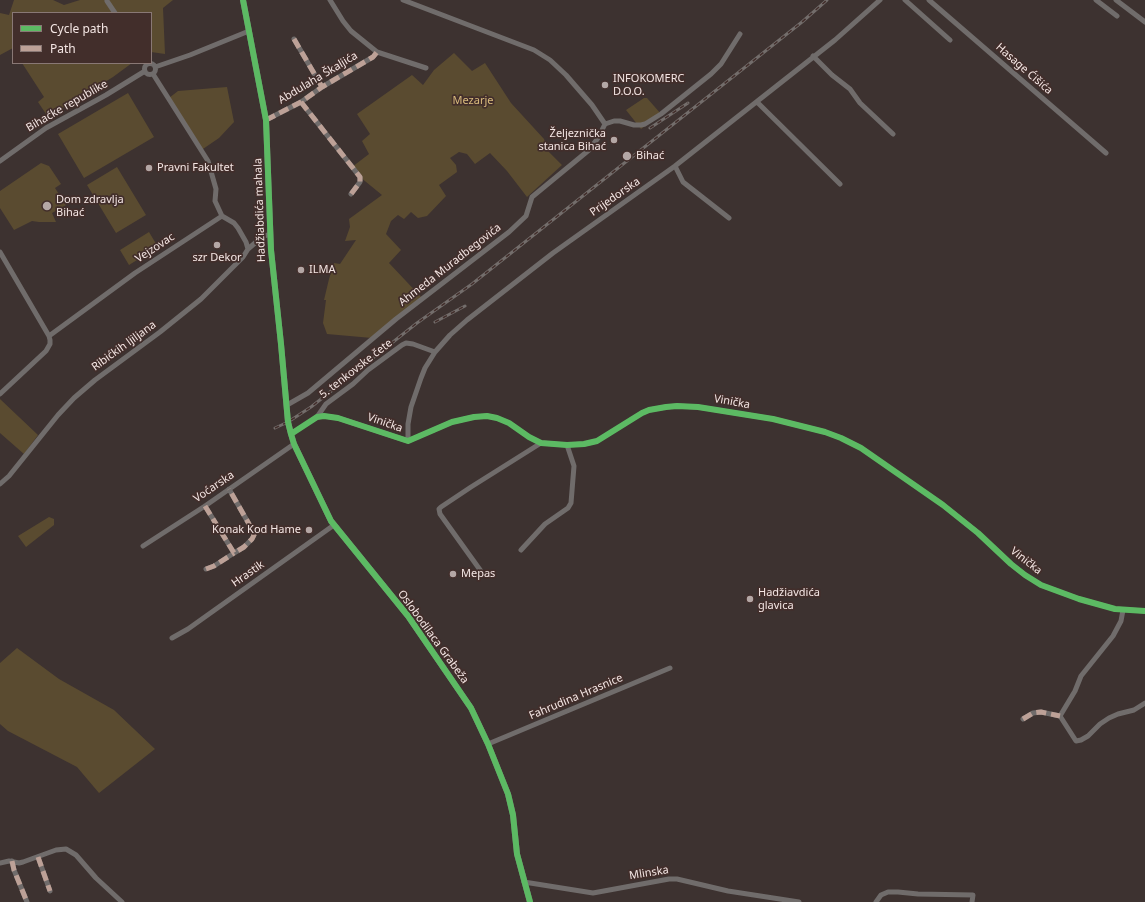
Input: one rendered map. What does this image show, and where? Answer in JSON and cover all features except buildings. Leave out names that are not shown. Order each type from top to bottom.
[{"type":"street","name":"Hadžiabdića mahala","points":[[243,0],[266,120],[270,234],[288,422]]},
{"type":"street","points":[[330,0],[351,31],[377,52],[426,68]]},
{"type":"street","points":[[403,0],[534,50],[550,60],[566,75],[592,105],[605,124],[620,121],[640,125],[645,124],[661,114],[701,83],[721,64],[740,34]]},
{"type":"street","name":"Prijedorska","points":[[408,441],[408,424],[411,407],[425,368],[435,352],[450,335],[553,253],[675,166],[835,40],[880,0]]},
{"type":"street","points":[[905,0],[950,40]]},
{"type":"street","name":"Hasage Ćišića","points":[[929,0],[1106,153]]},
{"type":"street","points":[[1096,0],[1117,16]]},
{"type":"street","points":[[1116,0],[1145,22]]},
{"type":"street","points":[[107,1],[114,12]]},
{"type":"street","points":[[153,74],[148,74],[145,71],[146,64],[151,64],[155,67],[190,55],[249,31]]},
{"type":"street","points":[[294,39],[322,87]]},
{"type":"street","name":"Abdulaha Škaljića","points":[[266,120],[301,102],[322,87],[373,57],[377,52]]},
{"type":"street","points":[[813,56],[832,75],[850,89],[860,102],[893,134]]},
{"type":"street","points":[[153,74],[155,67]]},
{"type":"street","name":"Bihaćke republike","points":[[0,161],[46,128],[106,95],[145,71]]},
{"type":"street","points":[[153,74],[208,161],[216,189],[215,201],[222,216],[234,223],[238,228],[246,242],[248,249]]},
{"type":"street","points":[[301,102],[360,177],[360,182],[351,194]]},
{"type":"street","points":[[757,102],[840,184]]},
{"type":"street","name":"Ahmeda Muradbegovića","points":[[287,405],[308,393],[396,319],[509,232],[526,216],[532,197],[589,150],[605,124]]},
{"type":"street","points":[[675,166],[683,182],[729,218]]},
{"type":"street","name":"Vejzovac","points":[[49,336],[134,273],[222,216]]},
{"type":"street","name":"Ribićkih ljiljana","points":[[0,484],[9,476],[58,415],[74,398],[95,380],[160,332],[201,299],[243,257],[248,249],[262,237],[270,234]]},
{"type":"street","points":[[0,252],[50,340],[50,344],[46,351],[0,394]]},
{"type":"street","name":"5. tenkovske čete","points":[[317,417],[326,404],[402,345],[413,344],[435,352]]},
{"type":"street","name":"Vinička","points":[[317,417],[324,416],[338,418],[408,441],[452,422],[474,417],[487,416],[509,423],[529,437],[541,443],[567,445],[597,441],[642,413],[657,408],[677,406],[698,407],[773,419],[826,432],[861,448],[978,532],[1011,564],[1032,580],[1079,599],[1124,610],[1145,611]]},
{"type":"street","points":[[291,434],[317,417]]},
{"type":"street","name":"Oslobodilaca Grabeža","points":[[288,422],[294,444],[334,525],[378,578],[472,708],[508,794],[517,854],[530,902]]},
{"type":"street","points":[[483,574],[440,514],[440,509],[471,487],[541,443]]},
{"type":"street","name":"Voćarska","points":[[143,546],[229,490],[294,444]]},
{"type":"street","points":[[521,550],[545,524],[568,508],[571,503],[574,466],[567,445]]},
{"type":"street","points":[[206,569],[214,566],[249,542],[254,535],[250,524],[229,490]]},
{"type":"street","points":[[205,506],[234,552]]},
{"type":"street","name":"Hrastik","points":[[172,638],[188,629],[334,525]]},
{"type":"street","points":[[1060,716],[1075,691],[1081,676],[1117,628],[1124,610]]},
{"type":"street","name":"Fahrudina Hrasnice","points":[[488,744],[670,668]]},
{"type":"street","points":[[1023,718],[1033,713],[1041,712],[1060,716],[1076,741],[1088,736],[1100,724],[1109,718],[1134,710],[1145,703]]},
{"type":"street","points":[[0,863],[12,861],[19,863],[61,849],[66,849],[83,862],[96,878],[122,902]]},
{"type":"street","points":[[38,857],[50,891]]},
{"type":"street","points":[[12,861],[14,870],[27,902]]},
{"type":"street","name":"Mlinska","points":[[524,882],[593,893],[669,879],[678,879],[728,891],[799,902]]},
{"type":"street","points":[[876,902],[881,895],[888,892],[973,895],[972,902]]},
{"type":"green space","points":[[14,0],[53,0],[64,5],[80,0],[173,0],[163,8],[165,54],[152,52],[152,12],[12,12],[12,49],[0,55],[0,13],[9,15]]},
{"type":"green space","name":"Mezarje","points":[[454,53],[472,71],[485,63],[511,103],[544,139],[548,151],[562,165],[527,197],[507,171],[490,153],[475,164],[467,154],[459,152],[450,158],[456,165],[457,172],[439,185],[446,196],[427,216],[418,218],[411,212],[404,219],[398,215],[391,221],[386,234],[401,250],[389,263],[422,298],[372,338],[327,334],[323,323],[326,300],[324,300],[329,279],[334,263],[340,264],[356,240],[345,241],[350,227],[349,219],[382,195],[360,177],[352,167],[369,154],[362,141],[370,134],[357,114],[412,75],[423,85],[434,70]]},
{"type":"green space","points":[[23,64],[131,64],[113,77],[48,117],[38,102],[44,97]]},
{"type":"green space","points":[[227,87],[234,122],[219,138],[200,151],[169,98],[178,91]]},
{"type":"green space","points":[[128,93],[154,137],[84,178],[58,134]]},
{"type":"green space","points":[[644,98],[647,98],[661,114],[641,129],[626,110]]},
{"type":"green space","points":[[41,163],[49,166],[61,184],[55,188],[66,205],[52,213],[56,222],[32,221],[14,230],[0,208],[0,191]]},
{"type":"green space","points":[[117,167],[146,215],[116,233],[87,185]]},
{"type":"green space","points":[[149,232],[158,247],[129,265],[120,250]]},
{"type":"green space","points":[[0,399],[38,435],[24,454],[0,433]]},
{"type":"green space","points":[[49,517],[54,519],[54,525],[26,547],[18,536]]},
{"type":"green space","points":[[17,648],[59,679],[114,710],[155,749],[99,793],[77,767],[8,731],[0,724],[0,663]]},
{"type":"railway","points":[[275,428],[288,422],[311,407],[417,323],[472,284],[802,22],[827,0]]},
{"type":"railway","points":[[650,128],[688,103]]},
{"type":"railway","points":[[435,322],[465,306]]},
{"type":"marked path","points":[[294,39],[322,87]]},
{"type":"marked path","points":[[266,120],[301,102],[322,87],[373,57],[377,52]]},
{"type":"marked path","points":[[301,102],[360,177],[360,182],[351,194]]},
{"type":"marked path","points":[[205,506],[234,553],[244,547],[252,539],[254,535],[253,531],[229,489]]},
{"type":"marked path","points":[[206,569],[214,566],[234,553]]},
{"type":"marked path","points":[[1023,719],[1033,713],[1041,712],[1060,716]]},
{"type":"marked path","points":[[38,857],[50,891]]},
{"type":"marked path","points":[[12,861],[14,870],[27,902]]},
{"type":"cycle path","points":[[243,0],[266,120],[271,250],[288,422],[294,444],[331,521],[408,616],[471,708],[488,744],[508,794],[513,815],[517,854],[530,902]]},
{"type":"cycle path","points":[[291,434],[317,417],[324,416],[338,418],[408,441],[452,422],[474,417],[487,416],[509,423],[529,437],[541,443],[567,445],[584,444],[597,441],[642,413],[649,410],[666,407],[698,407],[773,419],[825,432],[861,448],[943,505],[978,533],[1011,564],[1041,585],[1079,599],[1115,609],[1145,611]]},
{"type":"place","name":"INFOKOMERC D.O.O.","points":[[605,85]]},
{"type":"place","name":"Željeznička stanica Bihać","points":[[614,140]]},
{"type":"place","name":"Bihać","points":[[627,156]]},
{"type":"place","name":"Pravni Fakultet","points":[[149,168]]},
{"type":"place","name":"Dom zdravlja Bihać","points":[[47,206]]},
{"type":"place","name":"szr Dekor","points":[[217,245]]},
{"type":"place","name":"ILMA","points":[[301,270]]},
{"type":"place","name":"Konak Kod Hame","points":[[309,530]]},
{"type":"place","name":"Mepas","points":[[453,574]]},
{"type":"place","name":"Hadžiavdića glavica","points":[[750,599]]}]
